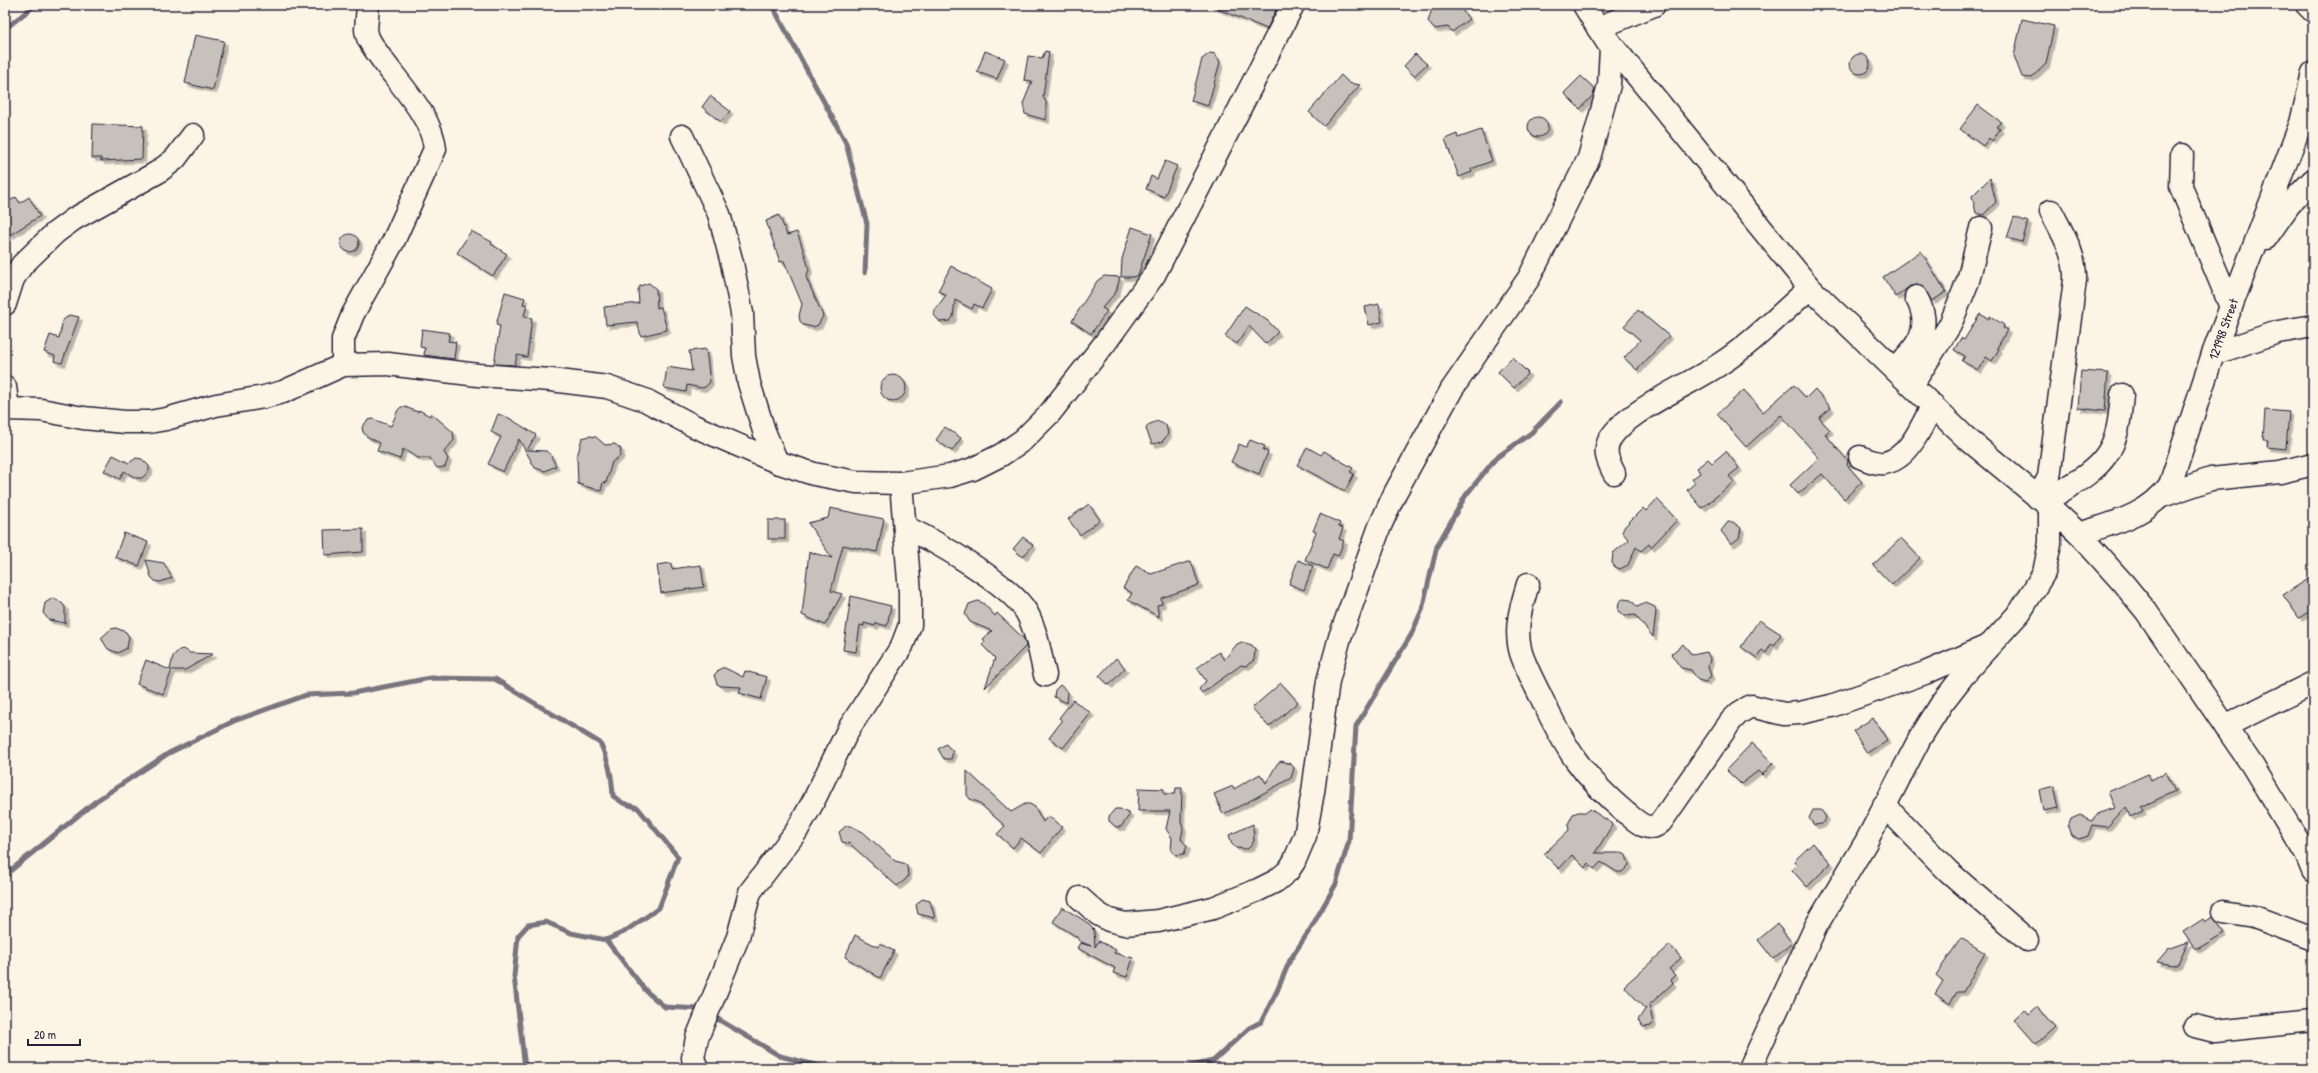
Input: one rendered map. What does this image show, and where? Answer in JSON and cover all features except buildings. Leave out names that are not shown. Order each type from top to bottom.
[{"type":"street","points":[[342,365],[343,338],[353,314],[393,242],[435,149],[434,139],[422,115],[368,38],[366,30],[368,5]]},
{"type":"street","points":[[5,387],[7,409],[41,410],[125,422],[149,422],[166,419],[216,405],[264,397],[283,392],[342,365],[388,364],[478,375],[551,380],[607,387],[645,400],[694,426],[777,462],[814,474],[856,482],[901,483],[950,476],[973,469],[1002,455],[1028,435],[1050,413],[1073,385],[1154,275],[1293,5]]},
{"type":"street","points":[[1080,898],[1098,914],[1109,920],[1126,924],[1158,921],[1214,908],[1258,890],[1276,881],[1288,871],[1294,862],[1305,836],[1313,792],[1328,681],[1340,637],[1380,526],[1395,493],[1452,389],[1529,278],[1589,158],[1609,85],[1611,48],[1584,5]]},
{"type":"street","points":[[1598,28],[1654,5]]},
{"type":"street","points":[[2307,5],[2313,12]]},
{"type":"street","points":[[1598,28],[1810,288],[1965,436],[2044,502],[2079,534],[2146,611],[2225,726],[2306,854],[2313,871]]},
{"type":"street","name":"121998 Street","points":[[2079,534],[2127,519],[2148,509],[2162,496],[2176,469],[2213,354],[2301,123],[2313,73]]},
{"type":"street","points":[[5,304],[13,279],[22,265],[55,233],[74,219],[158,172],[179,154],[193,135]]},
{"type":"street","points":[[682,136],[719,214],[732,263],[742,313],[744,356],[749,383],[764,431],[777,462]]},
{"type":"street","points":[[2182,155],[2181,187],[2187,206],[2231,307]]},
{"type":"street","points":[[2245,268],[2289,205],[2313,180]]},
{"type":"street","points":[[1750,1068],[1816,926],[1866,842],[1920,738],[1942,703],[1990,645],[2020,612],[2044,573],[2050,543],[2044,502],[2049,477],[2076,266],[2070,248],[2051,211]]},
{"type":"street","points":[[1912,385],[1950,325],[1968,281],[1981,228]]},
{"type":"street","points":[[1614,473],[1607,457],[1606,446],[1611,437],[1623,425],[1643,409],[1720,364],[1745,346],[1810,288]]},
{"type":"street","points":[[1895,369],[1914,350],[1919,342],[1924,322],[1923,309],[1916,297]]},
{"type":"street","points":[[2213,354],[2278,332],[2313,326]]},
{"type":"street","points":[[2044,502],[2083,476],[2108,453],[2115,437],[2122,394]]},
{"type":"street","points":[[1860,457],[1875,462],[1885,463],[1899,457],[1910,445],[1933,405]]},
{"type":"street","points":[[2162,496],[2211,480],[2280,472],[2313,464]]},
{"type":"street","points":[[697,1068],[694,1058],[697,1038],[738,937],[750,892],[796,832],[813,802],[848,730],[902,646],[910,625],[905,527],[901,483]]},
{"type":"street","points":[[905,527],[952,552],[1010,593],[1020,602],[1035,633],[1045,674]]},
{"type":"street","points":[[1528,584],[1519,612],[1518,636],[1521,652],[1561,740],[1582,770],[1607,797],[1642,826],[1649,828],[1655,828],[1661,822],[1731,721],[1745,708],[1757,707],[1784,714],[1800,713],[1832,706],[1925,673],[1990,645]]},
{"type":"street","points":[[2225,726],[2313,683]]},
{"type":"street","points":[[1884,805],[1948,871],[2027,940]]},
{"type":"street","points":[[2223,912],[2254,917],[2313,939]]},
{"type":"street","points":[[2195,1026],[2215,1031],[2313,1021]]},
{"type":"waterway","points":[[5,29],[35,5]]},
{"type":"waterway","points":[[772,5],[846,143],[867,224],[865,273]]},
{"type":"waterway","points":[[1182,1068],[1213,1061],[1249,1028],[1261,1022],[1277,991],[1290,960],[1311,928],[1336,884],[1349,841],[1356,726],[1411,635],[1422,610],[1437,546],[1466,495],[1496,458],[1531,433],[1561,402]]},
{"type":"waterway","points":[[5,879],[10,871],[96,801],[169,753],[234,721],[306,695],[353,693],[430,678],[495,679],[600,743],[610,769],[613,796],[623,803],[638,808],[678,857],[659,908],[624,932],[606,940],[571,933],[546,922],[528,925],[518,936],[514,976],[525,1068]]},
{"type":"waterway","points":[[606,940],[647,992],[665,1007],[700,1009]]},
{"type":"waterway","points":[[711,1015],[780,1056],[819,1066],[836,1068]]}]
